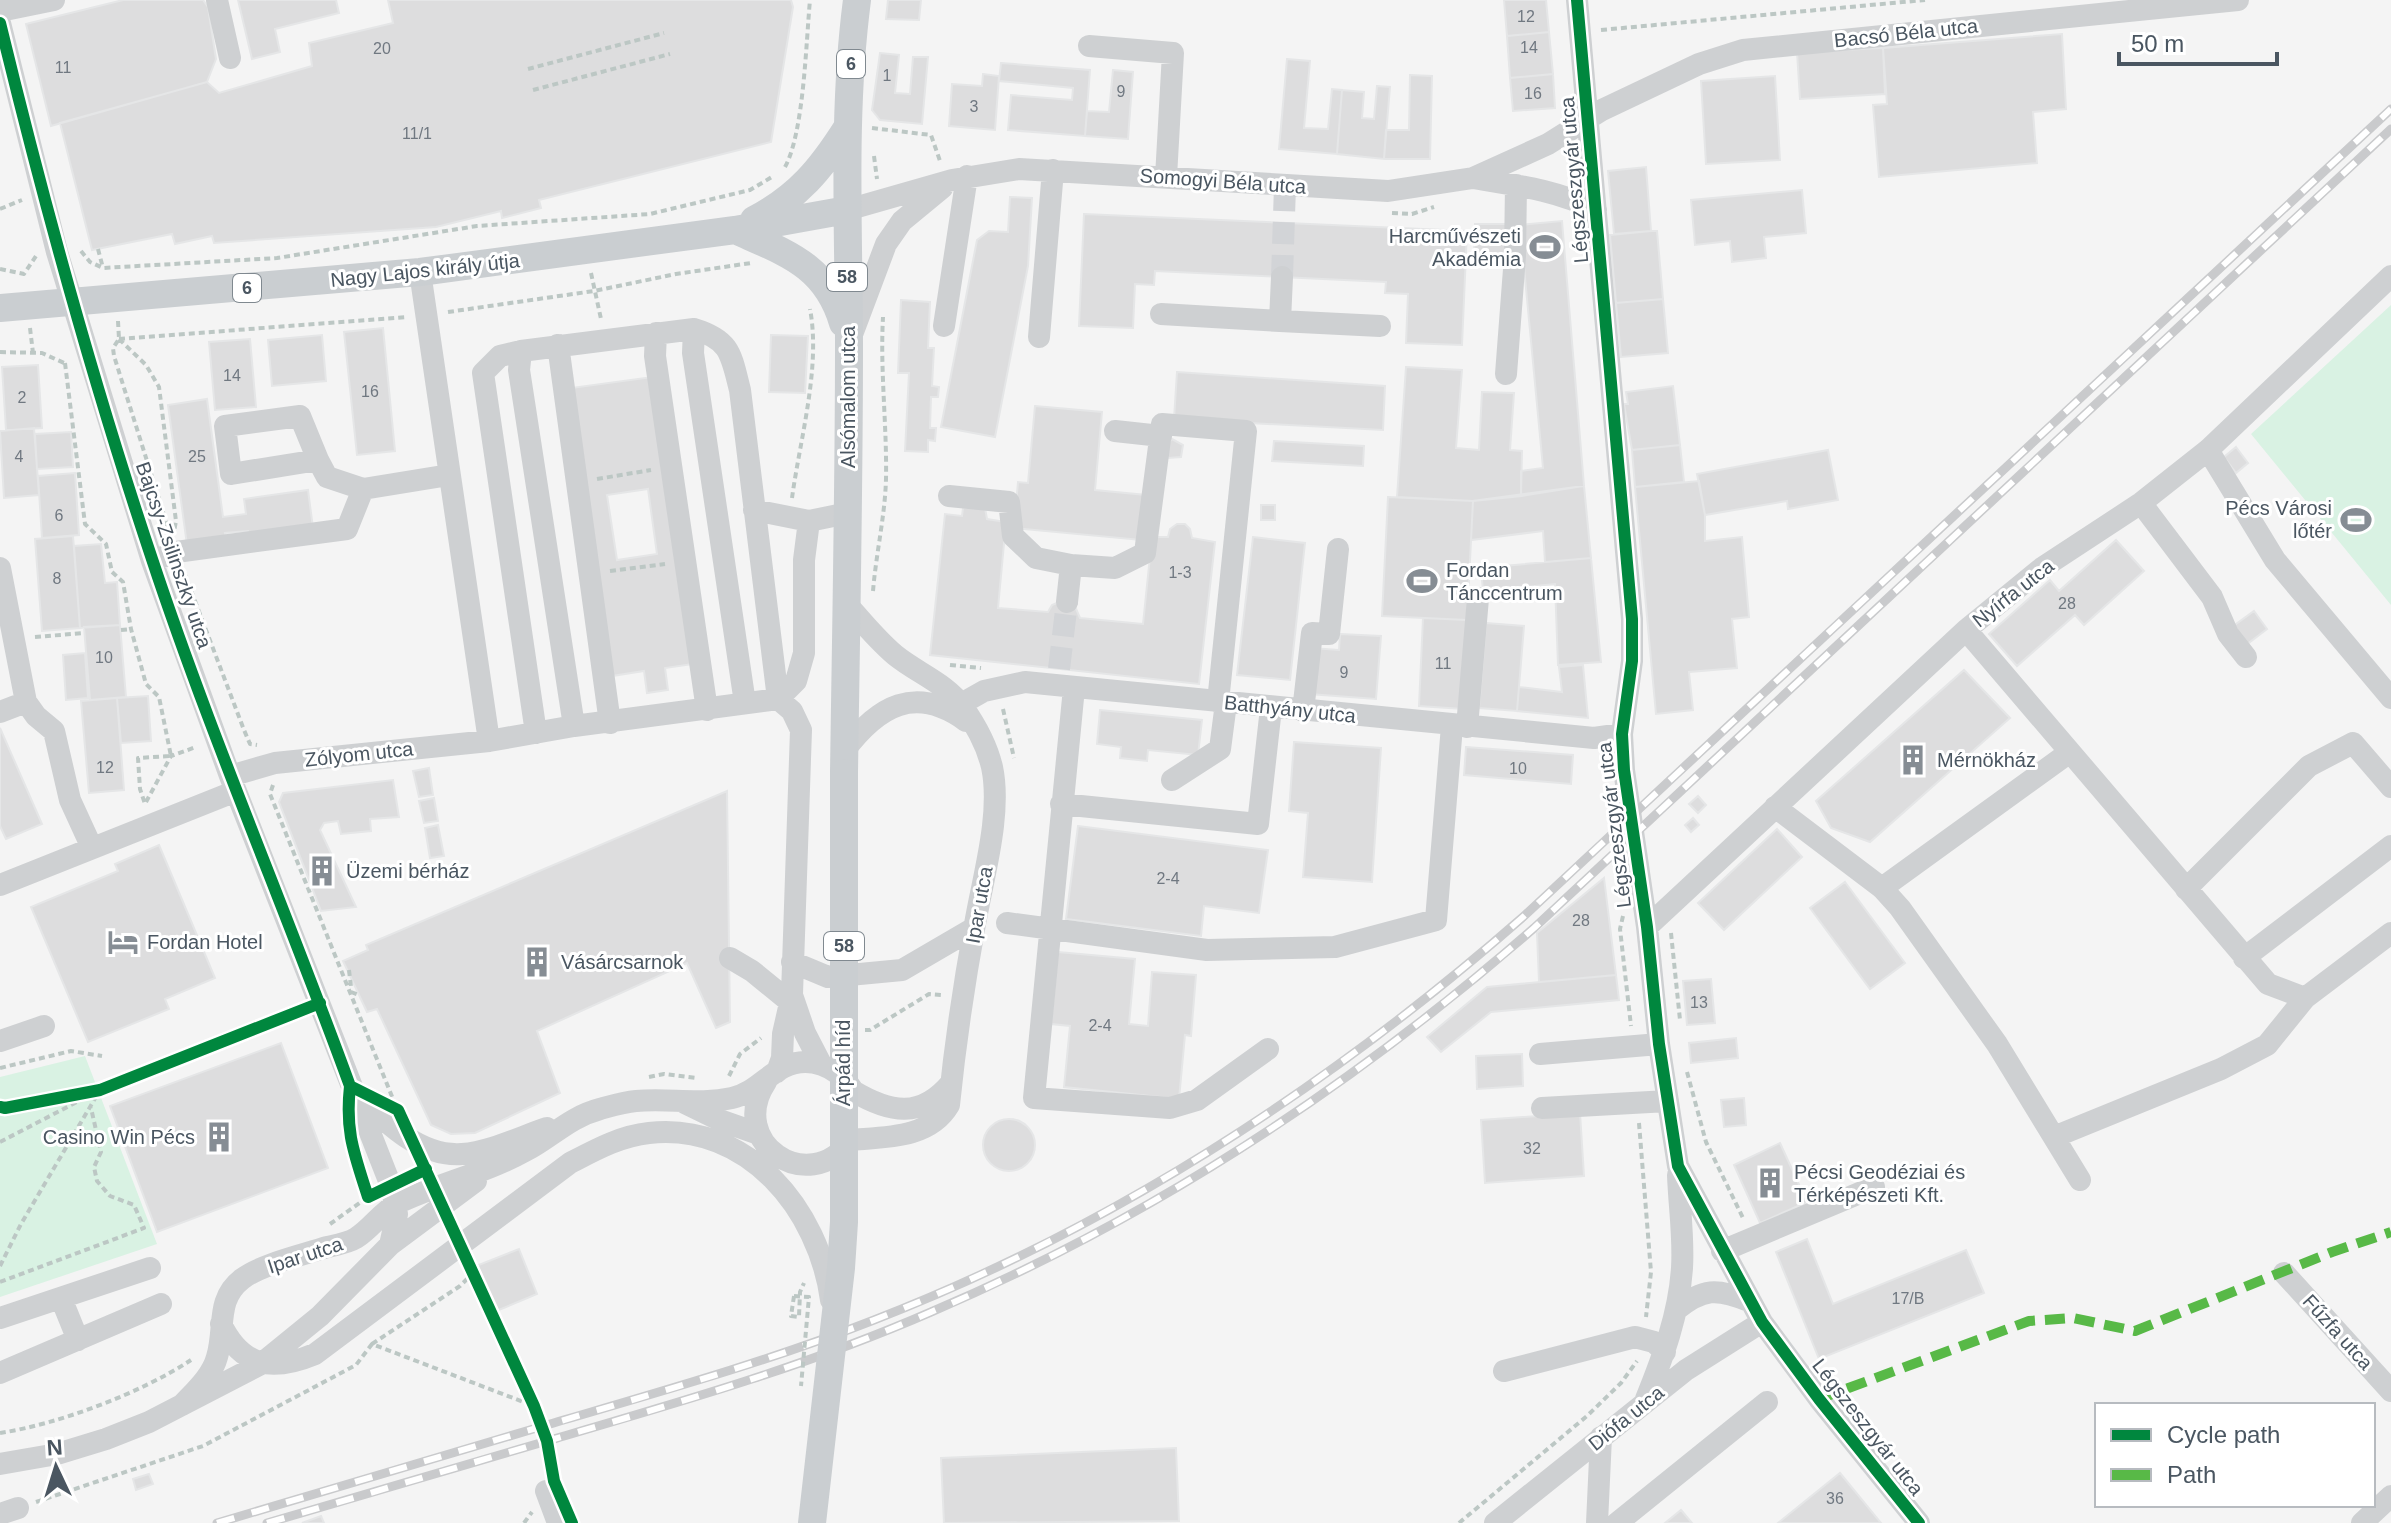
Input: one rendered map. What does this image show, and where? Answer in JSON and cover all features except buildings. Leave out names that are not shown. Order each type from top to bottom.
[{"type":"main road","name":"Alsómalom utca","points":[[857,0],[851,44],[863,125],[847,210],[848,513],[859,600]]},
{"type":"main road","name":"6","points":[[735,230],[776,209],[802,188],[863,125]]},
{"type":"main road","name":"Nagy Lajos király útja","points":[[0,308],[420,272],[735,230],[847,210]]},
{"type":"main road","points":[[735,230],[810,267],[839,310],[849,343]]},
{"type":"main road","name":"Árpád híd","points":[[812,1523],[844,1222],[844,762],[859,600]]},
{"type":"street","points":[[0,11],[54,0]]},
{"type":"street","points":[[217,0],[230,58]]},
{"type":"street","name":"Légszeszgyár utca","points":[[1577,0],[1632,619],[1632,661],[1622,734],[1626,781],[1647,927],[1659,1044],[1678,1166],[1762,1322],[1819,1399],[1919,1523]]},
{"type":"street","name":"Bacsó Béla utca","points":[[1589,118],[1699,64],[1743,50],[2238,0]]},
{"type":"street","name":"Bajcsy-Zsilinszky utca","points":[[0,23],[38,180],[152,561],[233,783],[393,1195],[397,1214],[390,1245]]},
{"type":"street","points":[[1089,46],[1173,53],[1166,177]]},
{"type":"street","name":"Somogyi Béla utca","points":[[847,210],[885,200],[957,172],[1019,169],[1388,191],[1473,178],[1548,144],[1589,118]]},
{"type":"street","points":[[1039,337],[1053,170]]},
{"type":"street","points":[[944,326],[957,172]]},
{"type":"street","points":[[849,343],[893,232],[957,172]]},
{"type":"street","points":[[1473,178],[1573,199],[1596,210]]},
{"type":"street","points":[[1506,374],[1515,256],[1516,185]]},
{"type":"street","points":[[420,272],[489,741]]},
{"type":"street","name":"Nyírfa utca","points":[[1647,927],[1966,630],[2042,568],[2141,503],[2208,450],[2391,276]]},
{"type":"street","points":[[1280,321],[1282,277]]},
{"type":"street","points":[[1161,314],[1380,326]]},
{"type":"street","points":[[694,329],[693,353],[745,703]]},
{"type":"street","points":[[536,733],[483,373],[500,356],[521,351],[694,329],[714,335],[732,359],[740,390],[778,699],[792,711],[801,730],[791,998],[783,1034],[782,1058],[755,1107],[759,1134]]},
{"type":"street","points":[[656,333],[655,356],[707,710]]},
{"type":"street","points":[[558,345],[610,723]]},
{"type":"street","points":[[521,351],[519,370],[574,726]]},
{"type":"street","points":[[949,496],[1009,502],[1013,536],[1036,558],[1071,565],[1115,568],[1145,553],[1162,424],[1246,431],[1220,749],[1172,780]]},
{"type":"street","points":[[1115,431],[1161,436]]},
{"type":"street","points":[[2208,450],[2275,560],[2391,698]]},
{"type":"street","points":[[318,460],[327,477],[363,489],[449,475]]},
{"type":"street","points":[[152,561],[176,552],[347,529],[363,489]]},
{"type":"street","points":[[2141,503],[2212,597],[2228,634],[2246,657]]},
{"type":"street","points":[[754,510],[809,521],[848,513]]},
{"type":"street","points":[[778,699],[796,681],[804,653],[804,560],[809,521]]},
{"type":"street","points":[[1303,711],[1312,633],[1329,634],[1338,549]]},
{"type":"street","points":[[1067,602],[1071,565]]},
{"type":"street","points":[[0,568],[26,702],[36,716],[54,731],[70,800],[92,848]]},
{"type":"street","points":[[1007,923],[1207,950],[1335,947],[1436,920],[1478,598]]},
{"type":"street","name":"Ipar utca","points":[[684,1103],[759,1134],[778,1156],[807,1165],[832,1158],[850,1140],[907,1134],[931,1124],[942,1117],[949,1105],[990,837],[995,794],[992,767],[977,729],[961,704],[943,687],[896,656],[873,634],[859,600]]},
{"type":"street","points":[[1966,630],[2244,958],[2268,984],[2305,998]]},
{"type":"street","points":[[1063,681],[1061,804],[1034,1098],[1170,1108],[1197,1100],[1268,1049]]},
{"type":"street","name":"Batthyány utca","points":[[961,704],[997,687],[1025,682],[1063,681],[1222,703],[1460,726],[1594,738],[1622,734]]},
{"type":"street","name":"Zólyom utca","points":[[0,885],[92,848],[150,814],[233,783],[275,763],[489,741],[574,726],[778,699]]},
{"type":"street","points":[[844,762],[870,721],[887,710],[915,701],[940,705],[977,729]]},
{"type":"street","points":[[0,712],[26,702]]},
{"type":"street","points":[[1061,804],[1258,824],[1271,708]]},
{"type":"street","points":[[2186,889],[2309,766],[2353,743],[2391,787]]},
{"type":"street","points":[[1882,888],[2070,752]]},
{"type":"street","points":[[1775,807],[1882,888],[1900,908],[1997,1044],[2080,1180]]},
{"type":"street","points":[[2244,958],[2391,846]]},
{"type":"street","points":[[792,962],[828,977],[902,970],[974,928]]},
{"type":"street","points":[[2054,1137],[2221,1069],[2267,1045],[2305,998],[2391,933]]},
{"type":"street","points":[[752,948],[752,971]]},
{"type":"street","points":[[730,958],[791,998],[821,1064],[843,1077],[853,1091],[858,1116],[850,1140]]},
{"type":"street","points":[[0,1041],[44,1026]]},
{"type":"street","points":[[1540,1054],[1659,1044]]},
{"type":"street","name":"Ipar utca","points":[[0,1464],[57,1454],[106,1439],[182,1405],[261,1364],[320,1316],[390,1245],[497,1166],[540,1142],[567,1122],[597,1110],[635,1101],[684,1103],[736,1097],[798,1063],[821,1064]]},
{"type":"street","points":[[853,1091],[897,1110],[925,1105],[939,1097],[951,1083]]},
{"type":"street","points":[[350,1086],[389,1127],[432,1152],[462,1154],[567,1122]]},
{"type":"street","points":[[1542,1108],[1668,1101]]},
{"type":"street","points":[[521,1112],[525,1135]]},
{"type":"street","points":[[221,1324],[236,1348],[261,1364],[282,1364],[315,1354],[535,1187],[595,1150],[626,1137],[650,1133],[699,1136],[727,1145],[751,1158],[771,1175],[811,1229],[818,1244],[828,1275],[834,1322]]},
{"type":"street","name":"Ipar utca","points":[[182,1405],[213,1368],[218,1355],[225,1299],[244,1277],[354,1239],[393,1195],[497,1166]]},
{"type":"street","points":[[1644,1402],[1665,1352],[1676,1310],[1682,1267],[1678,1166]]},
{"type":"street","points":[[1722,1251],[1874,1187]]},
{"type":"street","points":[[0,1318],[150,1268]]},
{"type":"street","name":"Fűzfa utca","points":[[2284,1273],[2391,1391]]},
{"type":"street","points":[[1676,1310],[1694,1295],[1713,1291],[1749,1301]]},
{"type":"street","points":[[61,1298],[78,1340]]},
{"type":"street","points":[[0,1373],[161,1304]]},
{"type":"street","name":"Diófa utca","points":[[1495,1523],[1686,1370],[1762,1322]]},
{"type":"street","points":[[1504,1371],[1635,1337],[1654,1342],[1665,1352]]},
{"type":"street","points":[[1617,1523],[1767,1402]]},
{"type":"street","points":[[1597,1523],[1601,1437]]},
{"type":"street","points":[[546,1491],[558,1523]]},
{"type":"street","points":[[2362,1523],[2391,1496]]},
{"type":"path","points":[[98,249],[103,268],[262,259],[477,226],[650,214],[750,190],[785,167],[792,155],[810,0]]},
{"type":"path","points":[[1595,30],[1925,0]]},
{"type":"path","points":[[528,69],[664,33]]},
{"type":"path","points":[[533,90],[670,54]]},
{"type":"path","points":[[885,200],[884,185],[878,182],[863,125],[931,135],[940,162],[957,172]]},
{"type":"path","points":[[0,209],[25,200]]},
{"type":"path","points":[[515,215],[517,223]]},
{"type":"path","points":[[586,251],[606,338]]},
{"type":"path","points":[[0,269],[24,274],[36,256]]},
{"type":"path","points":[[117,298],[119,339],[113,348],[114,356],[172,539],[176,521],[159,387],[146,365],[119,339]]},
{"type":"path","points":[[859,600],[886,483],[881,350],[883,307]]},
{"type":"path","points":[[0,352],[42,353],[65,363],[114,356]]},
{"type":"path","points":[[65,363],[85,524],[106,544],[112,572],[123,582],[131,629],[146,684],[159,697],[171,756],[150,814]]},
{"type":"path","points":[[591,480],[660,468]]},
{"type":"path","points":[[176,552],[250,744],[272,749],[276,776],[270,794],[398,1110]]},
{"type":"path","points":[[604,572],[672,563]]},
{"type":"path","points":[[121,630],[131,629]]},
{"type":"path","points":[[15,639],[84,633]]},
{"type":"path","points":[[949,665],[987,669]]},
{"type":"path","points":[[150,814],[140,789],[138,758],[171,756],[217,739]]},
{"type":"path","points":[[1670,923],[1682,1033]]},
{"type":"path","points":[[349,970],[351,992]]},
{"type":"path","points":[[351,992],[354,983]]},
{"type":"path","points":[[351,992],[359,995]]},
{"type":"path","points":[[0,1068],[71,1051],[102,1056]]},
{"type":"path","points":[[1685,1065],[1706,1142],[1753,1239]]},
{"type":"path","points":[[0,1142],[114,1084]]},
{"type":"path","points":[[350,1086],[398,1110]]},
{"type":"path","points":[[59,1098],[100,1090]]},
{"type":"path","points":[[0,1266],[27,1212],[100,1090]]},
{"type":"path","points":[[0,1282],[144,1228],[134,1205],[110,1196],[97,1181],[94,1167],[101,1152],[91,1108]]},
{"type":"path","points":[[320,1230],[346,1215],[366,1190],[393,1195]]},
{"type":"path","points":[[467,1260],[479,1287]]},
{"type":"path","points":[[9,1511],[203,1446],[356,1365],[372,1344],[460,1286],[473,1273]]},
{"type":"path","points":[[800,1292],[799,1317],[791,1316],[794,1296],[809,1297],[801,1390]]},
{"type":"path","points":[[372,1344],[536,1411]]},
{"type":"path","points":[[0,1433],[68,1415],[127,1394],[173,1372],[199,1355]]},
{"type":"path","points":[[1459,1523],[1587,1416],[1621,1383]]},
{"type":"path","points":[[527,1392],[536,1411]]},
{"type":"green space","name":"Pécs Városi lőtér","points":[[2391,305],[2391,605],[2251,434]]},
{"type":"green space","points":[[85,1056],[157,1244],[0,1297],[0,1077]]},
{"type":"tunnel","points":[[1282,277],[1285,186]]},
{"type":"tunnel","points":[[1059,669],[1067,602]]},
{"type":"railway","points":[[217,1523],[708,1377],[833,1336],[963,1283],[1049,1242],[1216,1147],[1374,1038],[1523,917],[2391,109]]},
{"type":"railway","points":[[267,1523],[693,1398],[837,1350],[931,1312],[1093,1235],[1248,1144],[1394,1041],[1534,928],[2391,129]]},
{"type":"marked path","points":[[1819,1399],[2029,1321],[2073,1318],[2135,1331],[2332,1252],[2391,1232]]},
{"type":"cycle path","points":[[1577,0],[1632,619],[1632,661],[1622,734],[1624,770],[1678,1166],[1762,1322],[1819,1399],[1919,1523]]},
{"type":"cycle path","points":[[0,23],[70,293],[130,493],[199,692],[350,1086],[350,1130],[368,1197],[426,1169]]},
{"type":"cycle path","points":[[0,1107],[100,1090],[320,1003]]},
{"type":"cycle path","points":[[350,1086],[398,1110],[534,1406],[547,1441],[554,1481],[572,1523]]},
{"type":"place","name":"Harcművészeti Akadémia","points":[[1545,247]]},
{"type":"place","name":"Pécs Városi lőtér","points":[[2356,520]]},
{"type":"place","name":"Fordan Tánccentrum","points":[[1422,581]]},
{"type":"place","name":"Mérnökház","points":[[1913,760]]},
{"type":"place","name":"Üzemi bérház","points":[[322,871]]},
{"type":"place","name":"Fordan Hotel","points":[[123,942]]},
{"type":"place","name":"Vásárcsarnok","points":[[537,962]]},
{"type":"place","name":"Casino Win Pécs","points":[[219,1137]]},
{"type":"place","name":"Pécsi Geodéziai és Térképészeti Kft.","points":[[1770,1183]]}]
